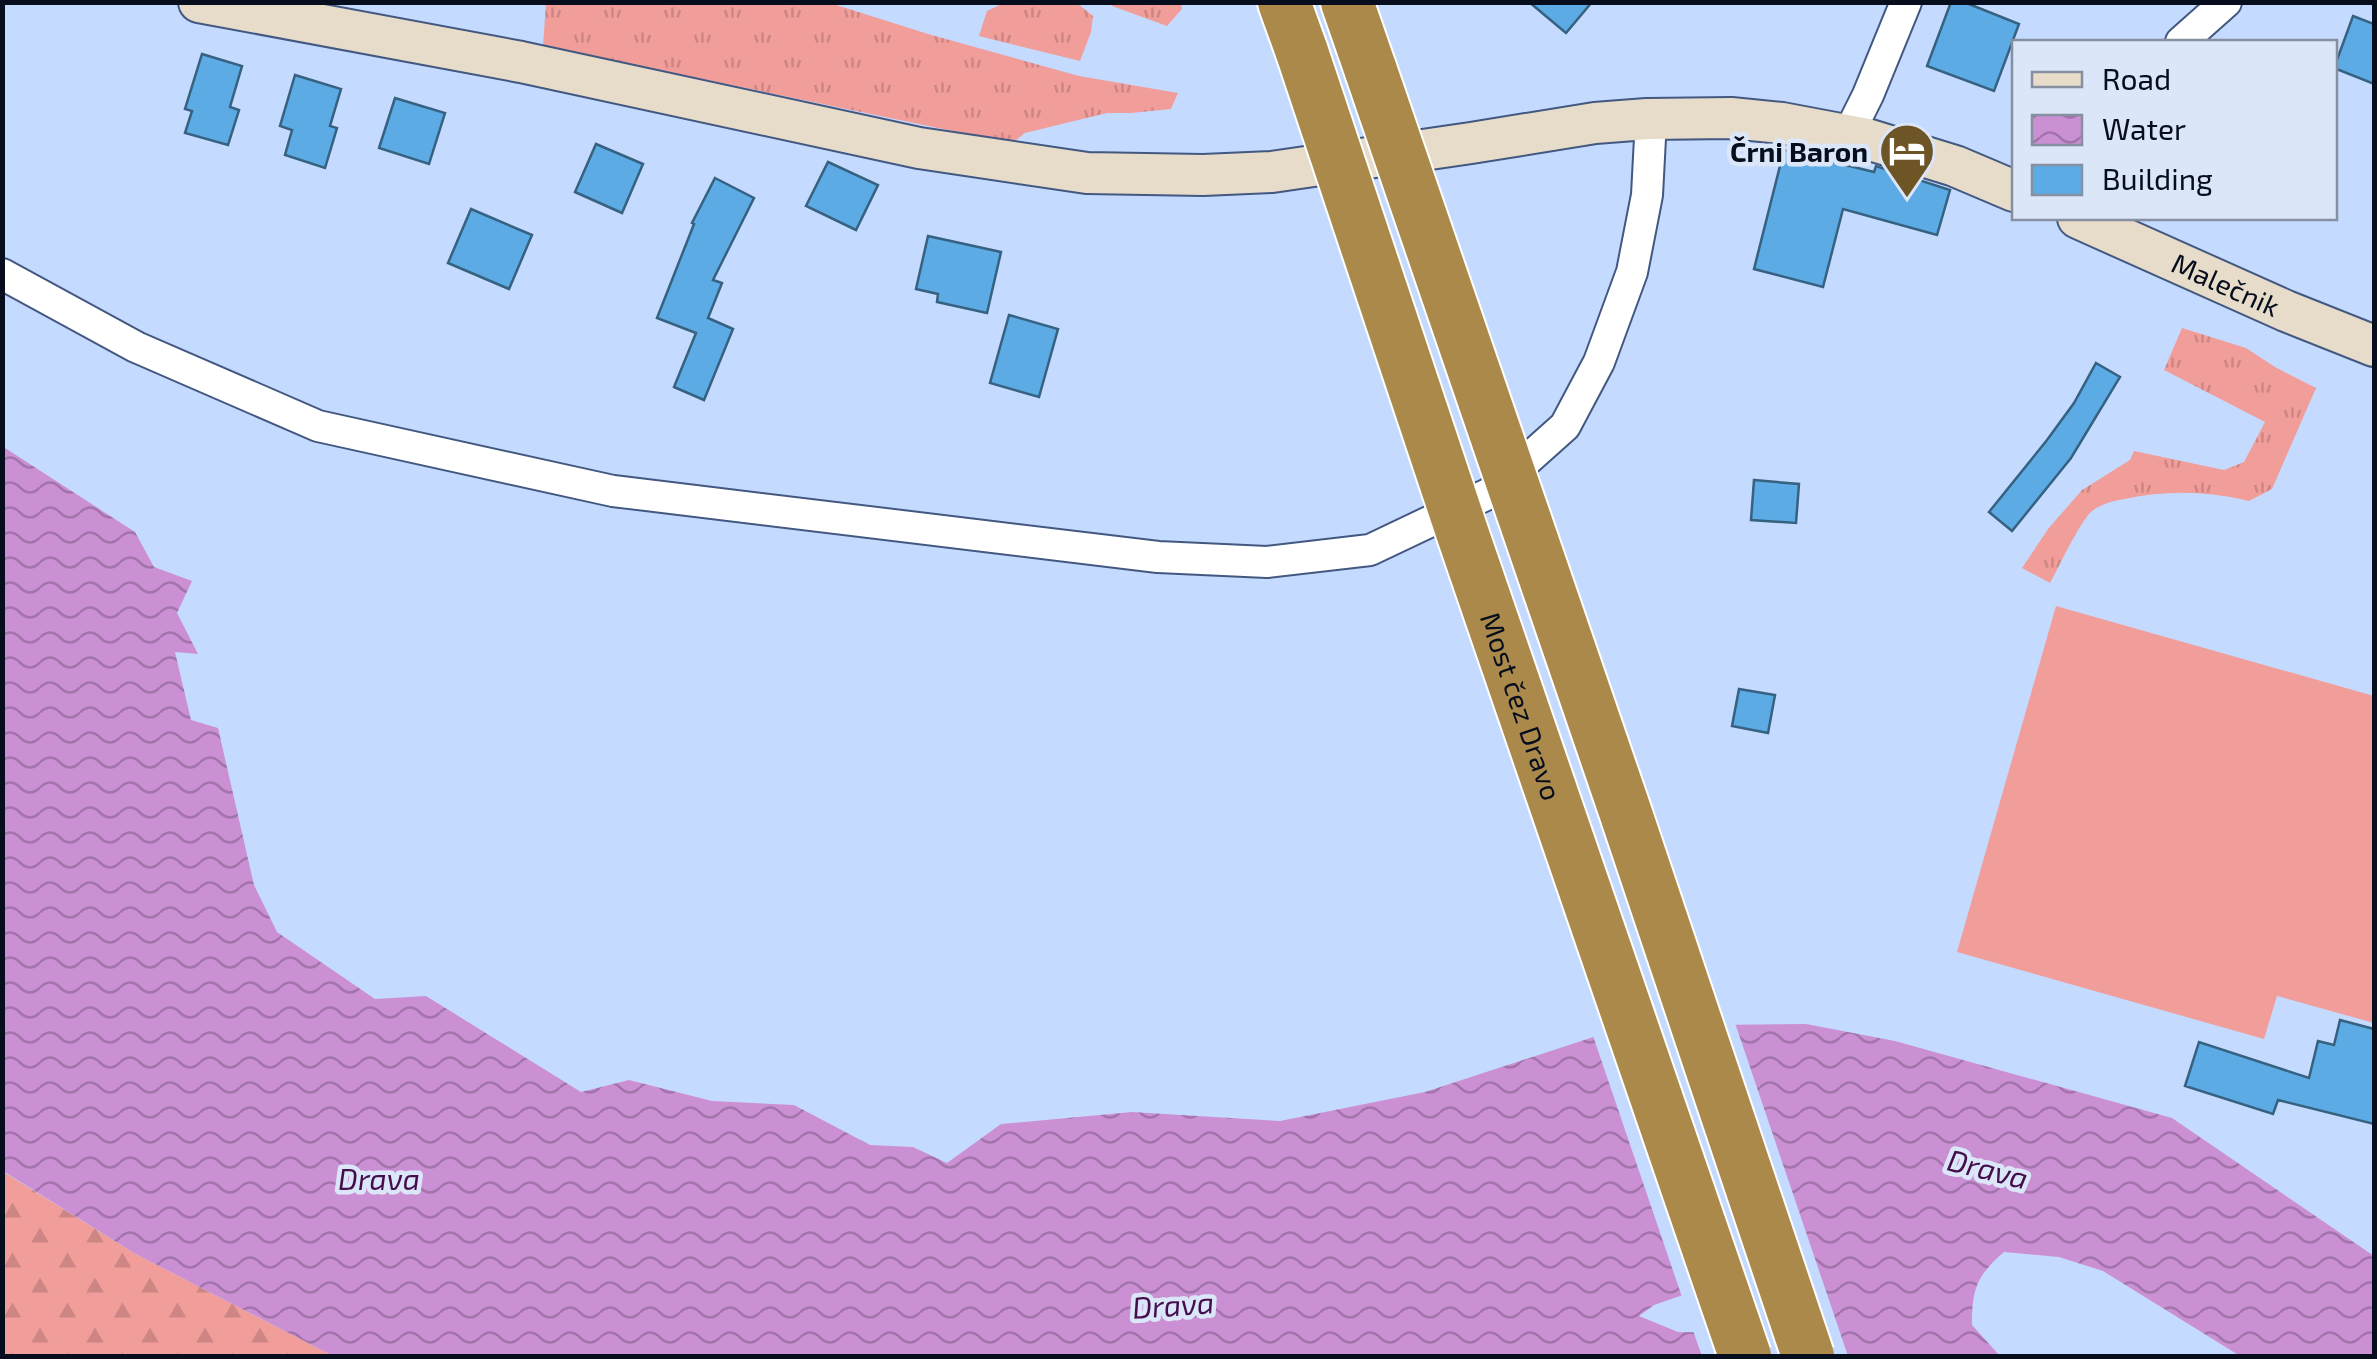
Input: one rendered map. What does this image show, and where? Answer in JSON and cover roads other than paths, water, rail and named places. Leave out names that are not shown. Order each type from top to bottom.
[{"type":"highway","name":"Most čez Dravo","points":[[1284,2],[1745,1356]]},
{"type":"highway","points":[[1347,2],[1808,1356]]},
{"type":"street","points":[[199,2],[521,62],[919,148],[1088,174],[1272,172],[1595,123],[1731,118],[1848,134],[1955,166],[2012,190]]},
{"type":"street","points":[[1848,134],[1906,2]]},
{"type":"street","points":[[2183,40],[2226,2]]},
{"type":"street","points":[[2,274],[136,347],[318,426],[614,490],[1158,556],[1266,562],[1370,550],[1490,493],[1565,426],[1599,362],[1632,272],[1647,195],[1647,119]]},
{"type":"street","name":"Malečnik","points":[[2082,220],[2286,312],[2374,346]]},
{"type":"water","name":"Drava","points":[[2,446],[135,532],[154,567],[192,581],[177,613],[198,654],[175,652],[191,720],[218,728],[254,885],[277,932],[375,999],[426,996],[581,1092],[629,1080],[712,1101],[794,1105],[870,1145],[913,1147],[947,1163],[1001,1124],[1132,1112],[1280,1121],[1425,1092],[1627,1026],[1806,1024],[1895,1041],[2172,1118],[2374,1256],[2374,1356],[2240,1356],[2103,1271],[2059,1257],[2004,1252],[1982,1276],[1972,1313],[1972,1325],[2000,1356],[333,1356],[134,1253],[3,1171]],"holes":[[[1706,1287],[1788,1287],[1798,1334],[1678,1332],[1639,1316],[1654,1305]]]},
{"type":"place","name":"Črni Baron","points":[[1907,200]]}]
